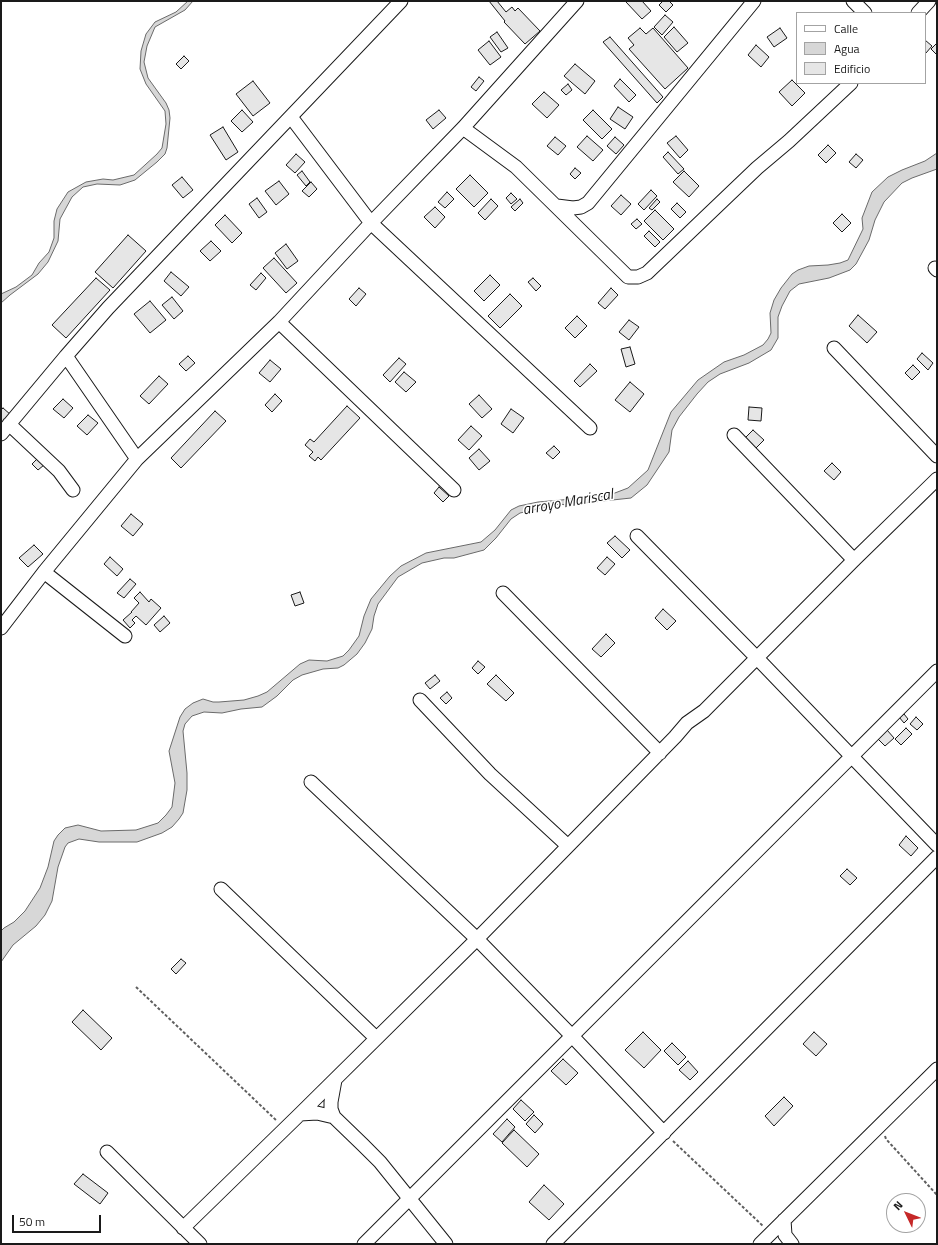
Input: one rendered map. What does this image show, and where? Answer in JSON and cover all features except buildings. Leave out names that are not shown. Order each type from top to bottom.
[{"type":"street","points":[[73,490],[59,471],[5,429],[66,356],[124,291],[401,1]]},
{"type":"street","points":[[1,628],[44,572],[137,459],[279,322],[371,223],[463,128],[577,1]]},
{"type":"street","points":[[557,206],[573,208],[581,207],[588,203],[754,1]]},
{"type":"street","points":[[853,1],[864,12]]},
{"type":"street","points":[[919,12],[929,1]]},
{"type":"street","points":[[463,128],[516,167],[628,277],[638,277],[647,273],[850,84]]},
{"type":"street","points":[[291,117],[371,223],[590,428]]},
{"type":"street","points":[[279,322],[454,490]]},
{"type":"street","points":[[834,348],[937,456]]},
{"type":"street","points":[[66,356],[137,459]]},
{"type":"street","points":[[734,435],[854,560]]},
{"type":"street","points":[[183,1228],[476,939],[660,753],[686,723],[704,711],[937,479]]},
{"type":"street","points":[[637,536],[937,845]]},
{"type":"street","points":[[44,572],[125,636]]},
{"type":"street","points":[[503,593],[660,753]]},
{"type":"street","points":[[364,1244],[937,671]]},
{"type":"street","points":[[420,700],[490,774],[568,846]]},
{"type":"street","points":[[311,782],[476,939],[664,1132]]},
{"type":"street","points":[[553,1244],[937,857]]},
{"type":"street","points":[[221,889],[376,1038]]},
{"type":"street","points":[[760,1244],[937,1069]]},
{"type":"street","points":[[336,1078],[331,1095],[331,1109],[334,1117],[364,1145],[446,1244]]},
{"type":"street","points":[[300,1114],[317,1113],[334,1117]]},
{"type":"street","points":[[107,1152],[200,1244]]},
{"type":"street","points":[[784,1220],[785,1235],[792,1244]]},
{"type":"path","points":[[136,987],[285,1128]]},
{"type":"path","points":[[884,1122],[886,1139],[937,1195]]},
{"type":"path","points":[[664,1132],[771,1233]]},
{"type":"water","points":[[188,1],[193,1],[185,10],[155,27],[147,46],[144,62],[148,78],[166,103],[169,110],[170,118],[165,154],[135,180],[120,185],[97,184],[83,187],[72,197],[60,219],[58,241],[48,262],[38,274],[1,303],[1,294],[16,287],[32,275],[39,263],[49,252],[54,238],[54,221],[57,209],[68,192],[86,182],[103,179],[113,180],[134,175],[162,148],[166,124],[165,111],[146,84],[140,69],[141,51],[146,34],[155,22],[176,12]]},
{"type":"water","name":"arroyo Mariscal","points":[[937,153],[937,169],[902,183],[884,202],[875,220],[869,240],[856,264],[850,270],[829,278],[799,284],[790,291],[778,317],[778,338],[771,350],[749,363],[720,374],[708,382],[697,394],[679,417],[672,430],[669,452],[647,485],[631,498],[566,505],[560,504],[520,513],[511,519],[484,550],[454,558],[444,558],[422,563],[398,577],[378,604],[372,629],[365,643],[357,654],[344,665],[338,668],[323,669],[302,675],[293,680],[277,696],[262,707],[222,713],[204,712],[192,716],[185,724],[183,731],[187,790],[183,813],[179,819],[172,827],[162,833],[137,842],[99,842],[79,839],[68,843],[65,847],[58,867],[52,901],[45,915],[36,926],[13,945],[1,962],[1,931],[14,922],[25,911],[40,888],[48,867],[54,841],[65,828],[78,825],[101,831],[136,830],[158,823],[172,807],[175,783],[169,751],[180,717],[185,709],[193,703],[203,699],[219,702],[244,700],[258,696],[267,692],[300,664],[309,660],[327,661],[343,656],[359,636],[364,616],[371,599],[390,576],[401,566],[426,553],[481,542],[495,530],[511,510],[519,506],[538,502],[607,496],[628,488],[648,470],[671,412],[698,380],[724,362],[744,355],[763,345],[768,339],[771,333],[770,313],[774,300],[792,274],[809,266],[828,265],[848,260],[863,229],[862,218],[872,192],[888,177],[925,161]]}]
